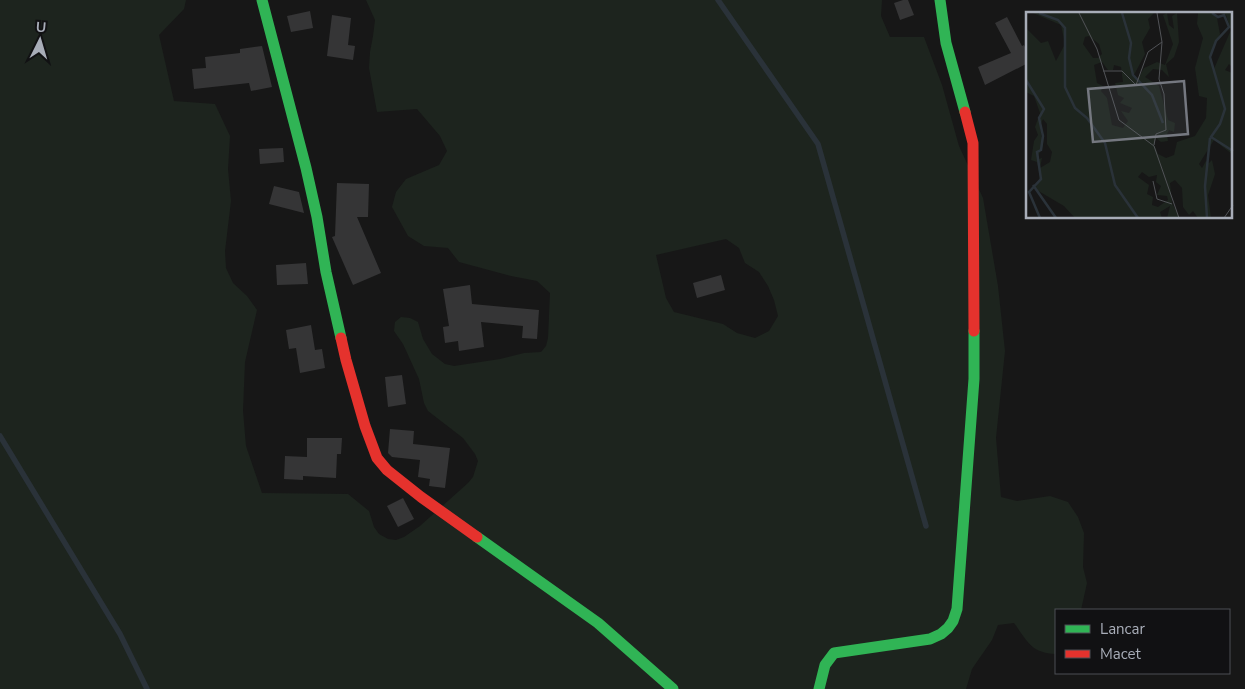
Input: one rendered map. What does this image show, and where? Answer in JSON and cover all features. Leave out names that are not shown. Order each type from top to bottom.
[{"type":"street","points":[[262,0],[306,168],[326,272],[346,360],[365,426],[378,458],[387,470],[421,497],[598,623],[673,689]]},
{"type":"street","points":[[819,689],[828,658],[834,653],[930,639],[942,635],[953,622],[957,609],[974,380],[973,143],[946,43],[940,0]]},
{"type":"shaded area","points":[[0,0],[186,0],[184,9],[159,35],[174,101],[215,104],[230,136],[228,169],[231,201],[225,251],[226,268],[233,283],[247,296],[257,310],[245,362],[243,411],[246,446],[262,493],[348,494],[369,511],[374,527],[379,534],[388,539],[396,540],[420,526],[468,483],[473,477],[478,461],[463,438],[428,411],[424,403],[419,379],[403,344],[394,331],[395,322],[401,317],[410,318],[418,322],[423,339],[432,354],[445,364],[454,366],[500,359],[524,353],[541,352],[546,346],[548,338],[550,293],[537,281],[459,262],[448,248],[424,246],[408,236],[392,207],[396,192],[406,179],[439,165],[447,151],[440,136],[417,109],[377,112],[369,68],[375,20],[366,0],[882,0],[881,16],[890,37],[924,37],[942,85],[959,146],[983,198],[998,286],[1005,351],[996,438],[1001,497],[1017,501],[1050,496],[1068,502],[1078,517],[1084,533],[1083,567],[1087,583],[1081,609],[1055,609],[1055,654],[1035,649],[1014,623],[998,625],[992,640],[972,669],[966,689],[0,689]],"holes":[[[726,239],[739,248],[745,263],[759,272],[768,286],[778,316],[769,331],[755,338],[737,333],[723,324],[674,312],[666,298],[656,255]]]},
{"type":"building","points":[[908,0],[914,15],[900,20],[894,3]]},
{"type":"building","points":[[310,11],[313,28],[291,32],[287,16]]},
{"type":"building","points":[[332,15],[351,18],[348,45],[355,46],[353,60],[327,56]]},
{"type":"building","points":[[1007,17],[1022,46],[1024,45],[1026,49],[1026,64],[985,85],[978,67],[1011,53],[995,23]]},
{"type":"building","points":[[262,46],[272,87],[251,91],[249,83],[194,89],[192,69],[206,68],[205,57],[240,53],[240,49]]},
{"type":"building","points":[[283,148],[284,162],[260,164],[259,149]]},
{"type":"building","points":[[337,183],[369,184],[368,217],[357,217],[381,273],[353,285],[332,237],[335,236]]},
{"type":"building","points":[[274,186],[299,192],[304,213],[269,204]]},
{"type":"building","points":[[306,263],[308,284],[277,285],[276,265]]},
{"type":"building","points":[[721,275],[725,290],[697,298],[693,283]]},
{"type":"building","points":[[470,285],[472,304],[539,310],[537,339],[522,338],[523,326],[481,322],[484,347],[459,351],[458,341],[445,343],[443,327],[449,326],[443,289]]},
{"type":"building","points":[[311,325],[315,350],[322,349],[325,368],[300,373],[296,348],[289,349],[286,330]]},
{"type":"building","points":[[402,375],[406,404],[388,407],[385,377]]},
{"type":"building","points":[[390,429],[414,431],[413,444],[450,448],[445,488],[429,486],[430,479],[418,477],[420,460],[392,457],[388,453]]},
{"type":"building","points":[[307,438],[342,438],[341,454],[337,454],[336,478],[303,476],[303,480],[284,479],[285,456],[307,457]]},
{"type":"building","points":[[403,498],[414,519],[398,527],[387,506]]},
{"type":"waterway","points":[[718,0],[818,144],[926,526]]},
{"type":"waterway","points":[[0,436],[120,634],[147,689]]},
{"type":"traffic: fast","points":[[262,0],[306,168],[341,338]]},
{"type":"traffic: fast","points":[[940,0],[946,43],[965,112]]},
{"type":"traffic: fast","points":[[819,689],[825,665],[834,653],[930,639],[941,634],[953,621],[957,609],[974,379],[974,331]]},
{"type":"traffic: fast","points":[[477,537],[598,623],[673,689]]},
{"type":"traffic: jam","points":[[965,112],[973,143],[974,331]]},
{"type":"traffic: jam","points":[[341,338],[365,426],[377,458],[387,470],[421,497],[477,537]]}]
